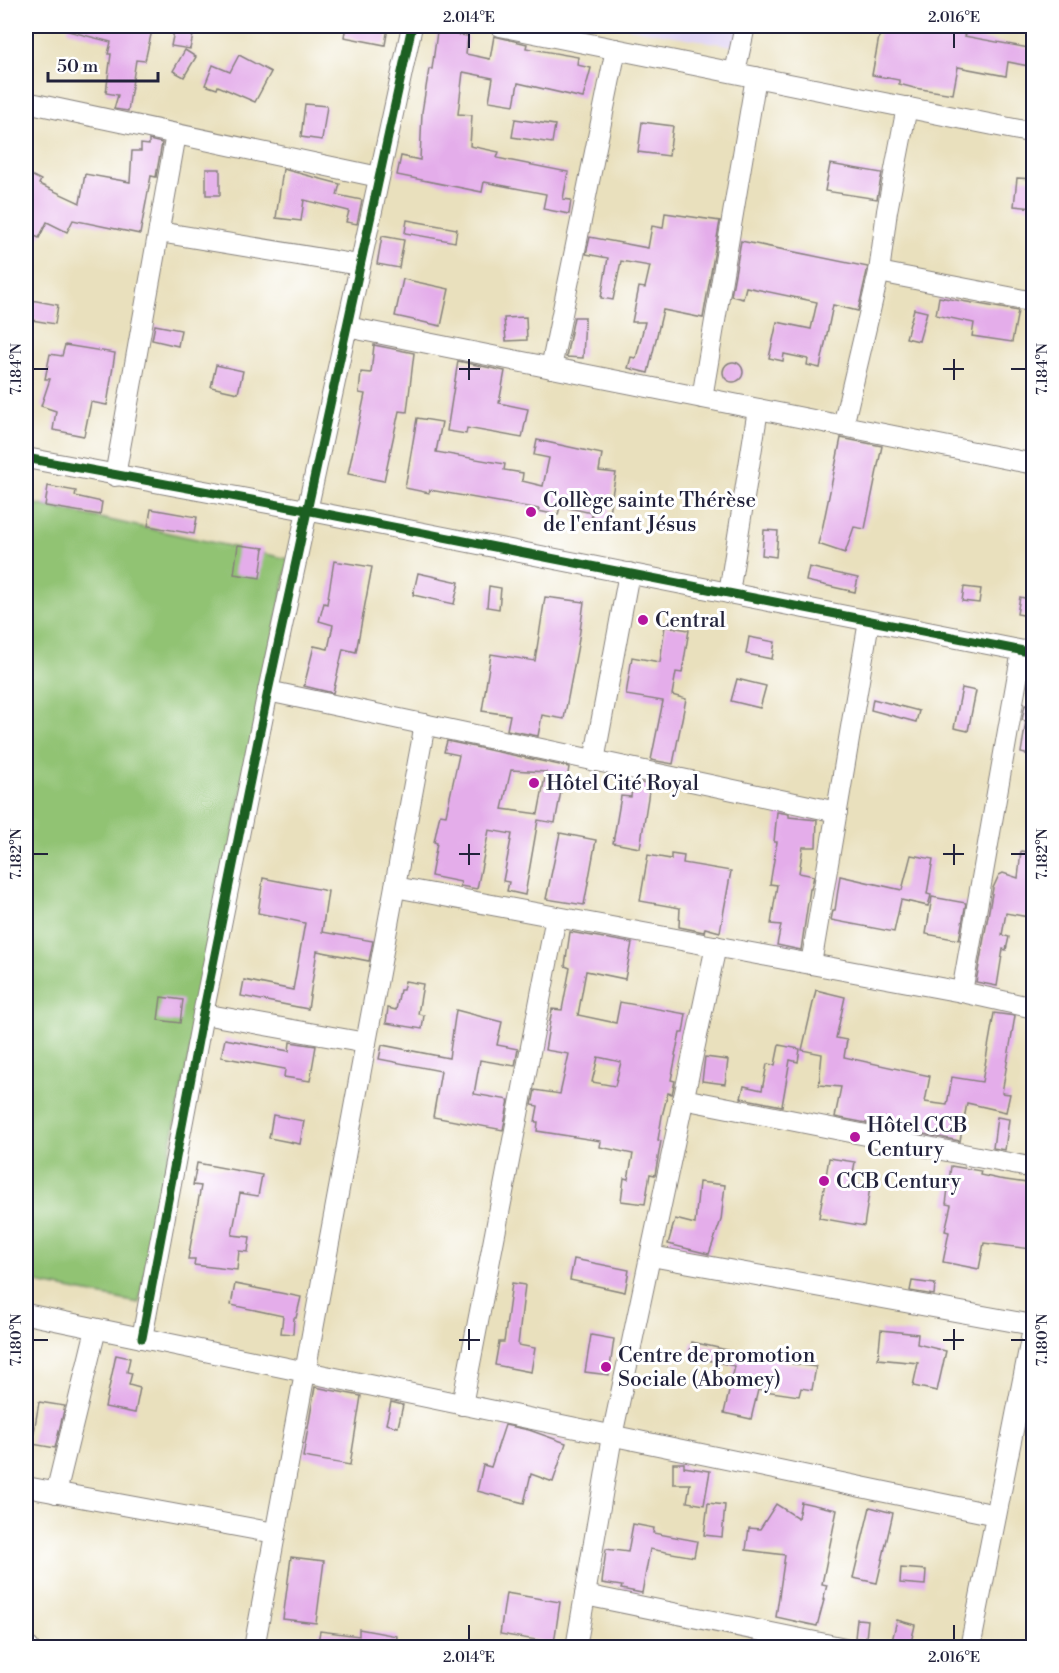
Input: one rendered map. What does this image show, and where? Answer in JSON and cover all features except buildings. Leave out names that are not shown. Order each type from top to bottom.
[{"type":"street","points":[[142,1338],[203,1014],[268,691],[412,26]]},
{"type":"street","points":[[500,26],[1034,133]]},
{"type":"street","points":[[735,72],[746,26]]},
{"type":"street","points":[[551,368],[616,49]]},
{"type":"street","points":[[702,398],[756,77]]},
{"type":"street","points":[[26,102],[379,177]]},
{"type":"street","points":[[843,426],[879,272],[907,107]]},
{"type":"street","points":[[115,476],[176,134]]},
{"type":"street","points":[[159,232],[359,265]]},
{"type":"street","points":[[879,272],[1034,302]]},
{"type":"street","points":[[347,327],[1034,464]]},
{"type":"street","points":[[729,593],[758,409]]},
{"type":"street","points":[[26,458],[306,510],[1028,652],[962,992]]},
{"type":"street","points":[[594,761],[629,573]]},
{"type":"street","points":[[811,964],[869,621]]},
{"type":"street","points":[[268,691],[837,812]]},
{"type":"street","points":[[254,1647],[425,724]]},
{"type":"street","points":[[395,887],[962,992],[1034,1008]]},
{"type":"street","points":[[462,1405],[556,917]]},
{"type":"street","points":[[576,1647],[612,1436],[716,946]]},
{"type":"street","points":[[203,1014],[366,1043]]},
{"type":"street","points":[[683,1099],[1034,1168]]},
{"type":"street","points":[[651,1256],[1033,1325],[970,1647]]},
{"type":"street","points":[[26,1314],[996,1515]]},
{"type":"street","points":[[56,1493],[96,1329]]},
{"type":"street","points":[[26,1487],[275,1533]]},
{"type":"street","points":[[585,1595],[845,1647]]},
{"type":"shaded area","points":[[617,26],[741,26],[738,47]]},
{"type":"green space","points":[[26,502],[289,559],[139,1303],[26,1281]]},
{"type":"cycle path","points":[[142,1338],[203,1014],[268,691],[412,26]]},
{"type":"cycle path","points":[[26,458],[306,510],[1034,653]]},
{"type":"place","name":"Collège sainte Thérèse de l'enfant Jésus","points":[[531,512]]},
{"type":"place","name":"Central","points":[[643,620]]},
{"type":"place","name":"Hôtel Cité Royal","points":[[534,783]]},
{"type":"place","name":"Hôtel CCB Century","points":[[855,1137]]},
{"type":"place","name":"CCB Century","points":[[824,1181]]},
{"type":"place","name":"Centre de promotion Sociale (Abomey)","points":[[606,1367]]}]
